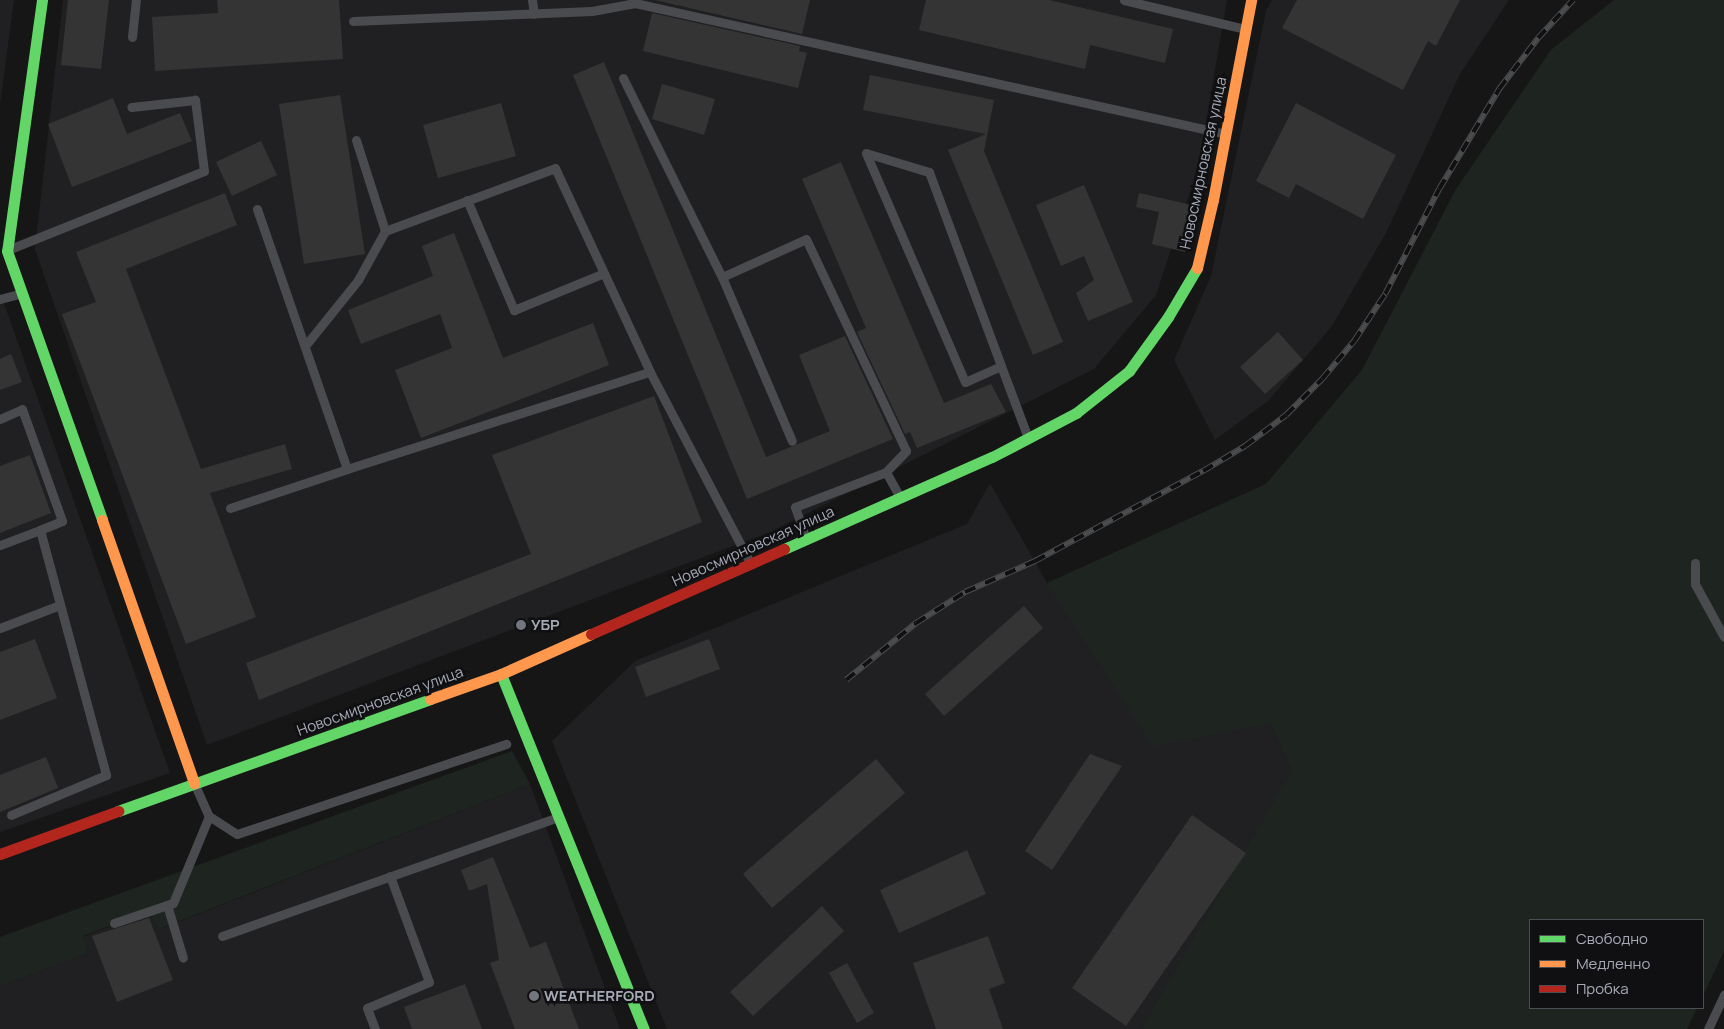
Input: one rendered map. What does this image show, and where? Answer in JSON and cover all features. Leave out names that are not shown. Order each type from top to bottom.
[{"type":"street","points":[[42,0],[7,250],[194,783]]},
{"type":"street","name":"Новосмирновская улица","points":[[0,854],[501,674],[992,457],[1076,413],[1129,371],[1168,317],[1196,268],[1213,200],[1251,0]]},
{"type":"street","points":[[501,674],[644,1029]]},
{"type":"lane","points":[[132,37],[136,0]]},
{"type":"lane","points":[[532,0],[534,14]]},
{"type":"lane","points":[[1124,0],[1246,29]]},
{"type":"lane","points":[[353,21],[592,11],[635,2],[1226,134]]},
{"type":"lane","points":[[623,78],[722,277],[792,441]]},
{"type":"lane","points":[[7,250],[204,171],[195,100],[131,107]]},
{"type":"lane","points":[[356,140],[385,231]]},
{"type":"lane","points":[[1001,366],[965,382],[866,153],[929,172],[1028,438]]},
{"type":"lane","points":[[304,346],[358,280],[385,231],[555,168],[650,372],[751,564]]},
{"type":"lane","points":[[468,200],[514,310],[604,274]]},
{"type":"lane","points":[[257,209],[347,469]]},
{"type":"lane","points":[[722,277],[806,239],[906,451],[886,472],[795,508],[806,540]]},
{"type":"lane","points":[[0,299],[22,293]]},
{"type":"lane","points":[[230,508],[650,372]]},
{"type":"lane","points":[[0,419],[22,409],[62,521],[0,544]]},
{"type":"lane","points":[[886,472],[900,498]]},
{"type":"lane","points":[[11,815],[106,775],[40,530]]},
{"type":"lane","points":[[1695,563],[1695,584],[1724,637]]},
{"type":"lane","points":[[0,628],[60,605]]},
{"type":"lane","points":[[194,783],[209,816],[237,834],[506,744]]},
{"type":"lane","points":[[114,923],[173,903],[209,816]]},
{"type":"lane","points":[[222,936],[558,816]]},
{"type":"lane","points":[[375,1029],[367,1008],[428,982],[390,876]]},
{"type":"lane","points":[[167,905],[183,958]]},
{"type":"lane","points":[[1708,1029],[1724,994]]},
{"type":"shaded area","points":[[0,0],[14,0],[0,104]]},
{"type":"shaded area","points":[[63,0],[1227,0],[1198,168],[1156,295],[1094,369],[770,532],[207,745],[35,249]]},
{"type":"shaded area","points":[[1272,0],[1509,0],[1460,74],[1386,233],[1332,326],[1268,401],[1215,440],[1174,360],[1211,276],[1266,11]]},
{"type":"shaded area","points":[[1614,0],[1724,0],[1724,951],[1704,994],[1704,919],[1529,919],[1529,1009],[1697,1009],[1687,1029],[1141,1029],[1292,771],[1270,723],[1153,746],[1047,583],[1266,484],[1362,370],[1456,189],[1551,50]]},
{"type":"shaded area","points":[[0,292],[170,773],[0,832]]},
{"type":"shaded area","points":[[990,483],[1047,583],[1270,723],[1292,771],[1246,853],[1141,1029],[667,1029],[552,741],[635,661],[967,524]]},
{"type":"shaded area","points":[[512,751],[530,784],[159,929],[149,911],[83,936],[88,953],[0,986],[0,937]]},
{"type":"shaded area","points":[[530,784],[620,1029],[0,1029],[0,986],[88,953],[83,937],[150,911],[160,929]]},
{"type":"building","points":[[68,0],[109,0],[101,69],[61,65]]},
{"type":"building","points":[[217,0],[339,0],[343,59],[155,71],[152,17],[218,13]]},
{"type":"building","points":[[655,0],[810,0],[802,34]]},
{"type":"building","points":[[926,0],[1049,0],[1173,29],[1165,63],[1090,45],[1085,69],[919,30]]},
{"type":"building","points":[[1297,0],[1460,0],[1436,46],[1428,41],[1403,90],[1282,28]]},
{"type":"building","points":[[652,13],[800,46],[799,51],[807,53],[798,88],[643,51]]},
{"type":"building","points":[[604,62],[766,457],[830,431],[799,355],[845,336],[893,439],[747,499],[573,75]]},
{"type":"building","points":[[870,75],[994,100],[984,151],[1063,342],[1033,355],[948,150],[986,134],[863,110]]},
{"type":"building","points":[[662,84],[715,99],[704,135],[652,119]]},
{"type":"building","points":[[340,95],[365,254],[304,264],[279,104]]},
{"type":"building","points":[[113,98],[127,134],[180,113],[192,141],[72,187],[48,124]]},
{"type":"building","points":[[501,103],[516,156],[438,178],[423,125]]},
{"type":"building","points":[[1296,103],[1396,155],[1363,219],[1296,184],[1289,198],[1256,181]]},
{"type":"building","points":[[261,141],[277,175],[232,196],[216,162]]},
{"type":"building","points":[[841,162],[944,403],[991,384],[1006,412],[917,448],[910,432],[905,434],[857,332],[866,328],[802,179]]},
{"type":"building","points":[[1084,185],[1133,302],[1088,321],[1076,293],[1094,280],[1084,256],[1061,266],[1036,205]]},
{"type":"building","points":[[225,193],[237,225],[126,269],[201,469],[285,444],[292,469],[210,493],[256,617],[186,644],[62,314],[96,302],[76,252]]},
{"type":"building","points":[[1139,193],[1196,206],[1185,252],[1152,244],[1159,212],[1136,207]]},
{"type":"building","points":[[454,233],[503,358],[593,323],[609,365],[421,438],[395,370],[452,348],[440,314],[361,344],[348,310],[433,276],[422,246]]},
{"type":"building","points":[[1278,332],[1303,360],[1265,394],[1240,367]]},
{"type":"building","points":[[11,354],[22,382],[0,390],[0,359]]},
{"type":"building","points":[[654,396],[702,522],[259,700],[246,663],[531,554],[492,455]]},
{"type":"building","points":[[30,455],[51,513],[0,533],[0,466]]},
{"type":"building","points":[[1024,606],[1043,628],[944,716],[925,694]]},
{"type":"building","points":[[35,639],[57,698],[0,720],[0,652]]},
{"type":"building","points":[[709,639],[720,669],[646,697],[635,667]]},
{"type":"building","points":[[1090,754],[1122,766],[1052,870],[1025,851]]},
{"type":"building","points":[[46,757],[58,788],[0,812],[0,775]]},
{"type":"building","points":[[876,759],[905,793],[772,908],[743,874]]},
{"type":"building","points":[[1192,815],[1246,853],[1126,1026],[1072,988]]},
{"type":"building","points":[[967,850],[986,894],[899,933],[880,890]]},
{"type":"building","name":"WEATHERFORD","points":[[493,857],[530,948],[546,942],[579,1029],[515,1029],[490,963],[499,960],[487,884],[469,891],[461,870]]},
{"type":"building","points":[[822,906],[844,931],[753,1016],[730,992]]},
{"type":"building","points":[[149,918],[173,980],[117,1002],[92,936]]},
{"type":"building","points":[[988,936],[1005,983],[989,989],[1003,1029],[936,1029],[913,963]]},
{"type":"building","points":[[847,963],[874,1013],[857,1023],[829,973]]},
{"type":"building","points":[[465,984],[482,1029],[412,1029],[404,1007]]},
{"type":"railway","points":[[846,680],[916,623],[965,592],[1035,561],[1203,471],[1245,446],[1286,415],[1322,379],[1354,341],[1385,294],[1439,189],[1499,89],[1538,38],[1573,0]]},
{"type":"traffic: fast","points":[[42,0],[7,251],[102,520]]},
{"type":"traffic: fast","points":[[784,549],[992,457],[1076,413],[1129,371],[1168,317],[1197,268]]},
{"type":"traffic: fast","points":[[501,674],[644,1029]]},
{"type":"traffic: fast","points":[[118,811],[430,699]]},
{"type":"traffic: slow","points":[[1197,268],[1213,200],[1251,0]]},
{"type":"traffic: slow","points":[[102,520],[194,783]]},
{"type":"traffic: slow","points":[[430,699],[501,674],[591,634]]},
{"type":"traffic: jam","points":[[591,634],[784,549]]},
{"type":"traffic: jam","points":[[0,854],[118,811]]},
{"type":"place","name":"УБР","points":[[521,625]]},
{"type":"place","name":"WEATHERFORD","points":[[534,996]]}]
